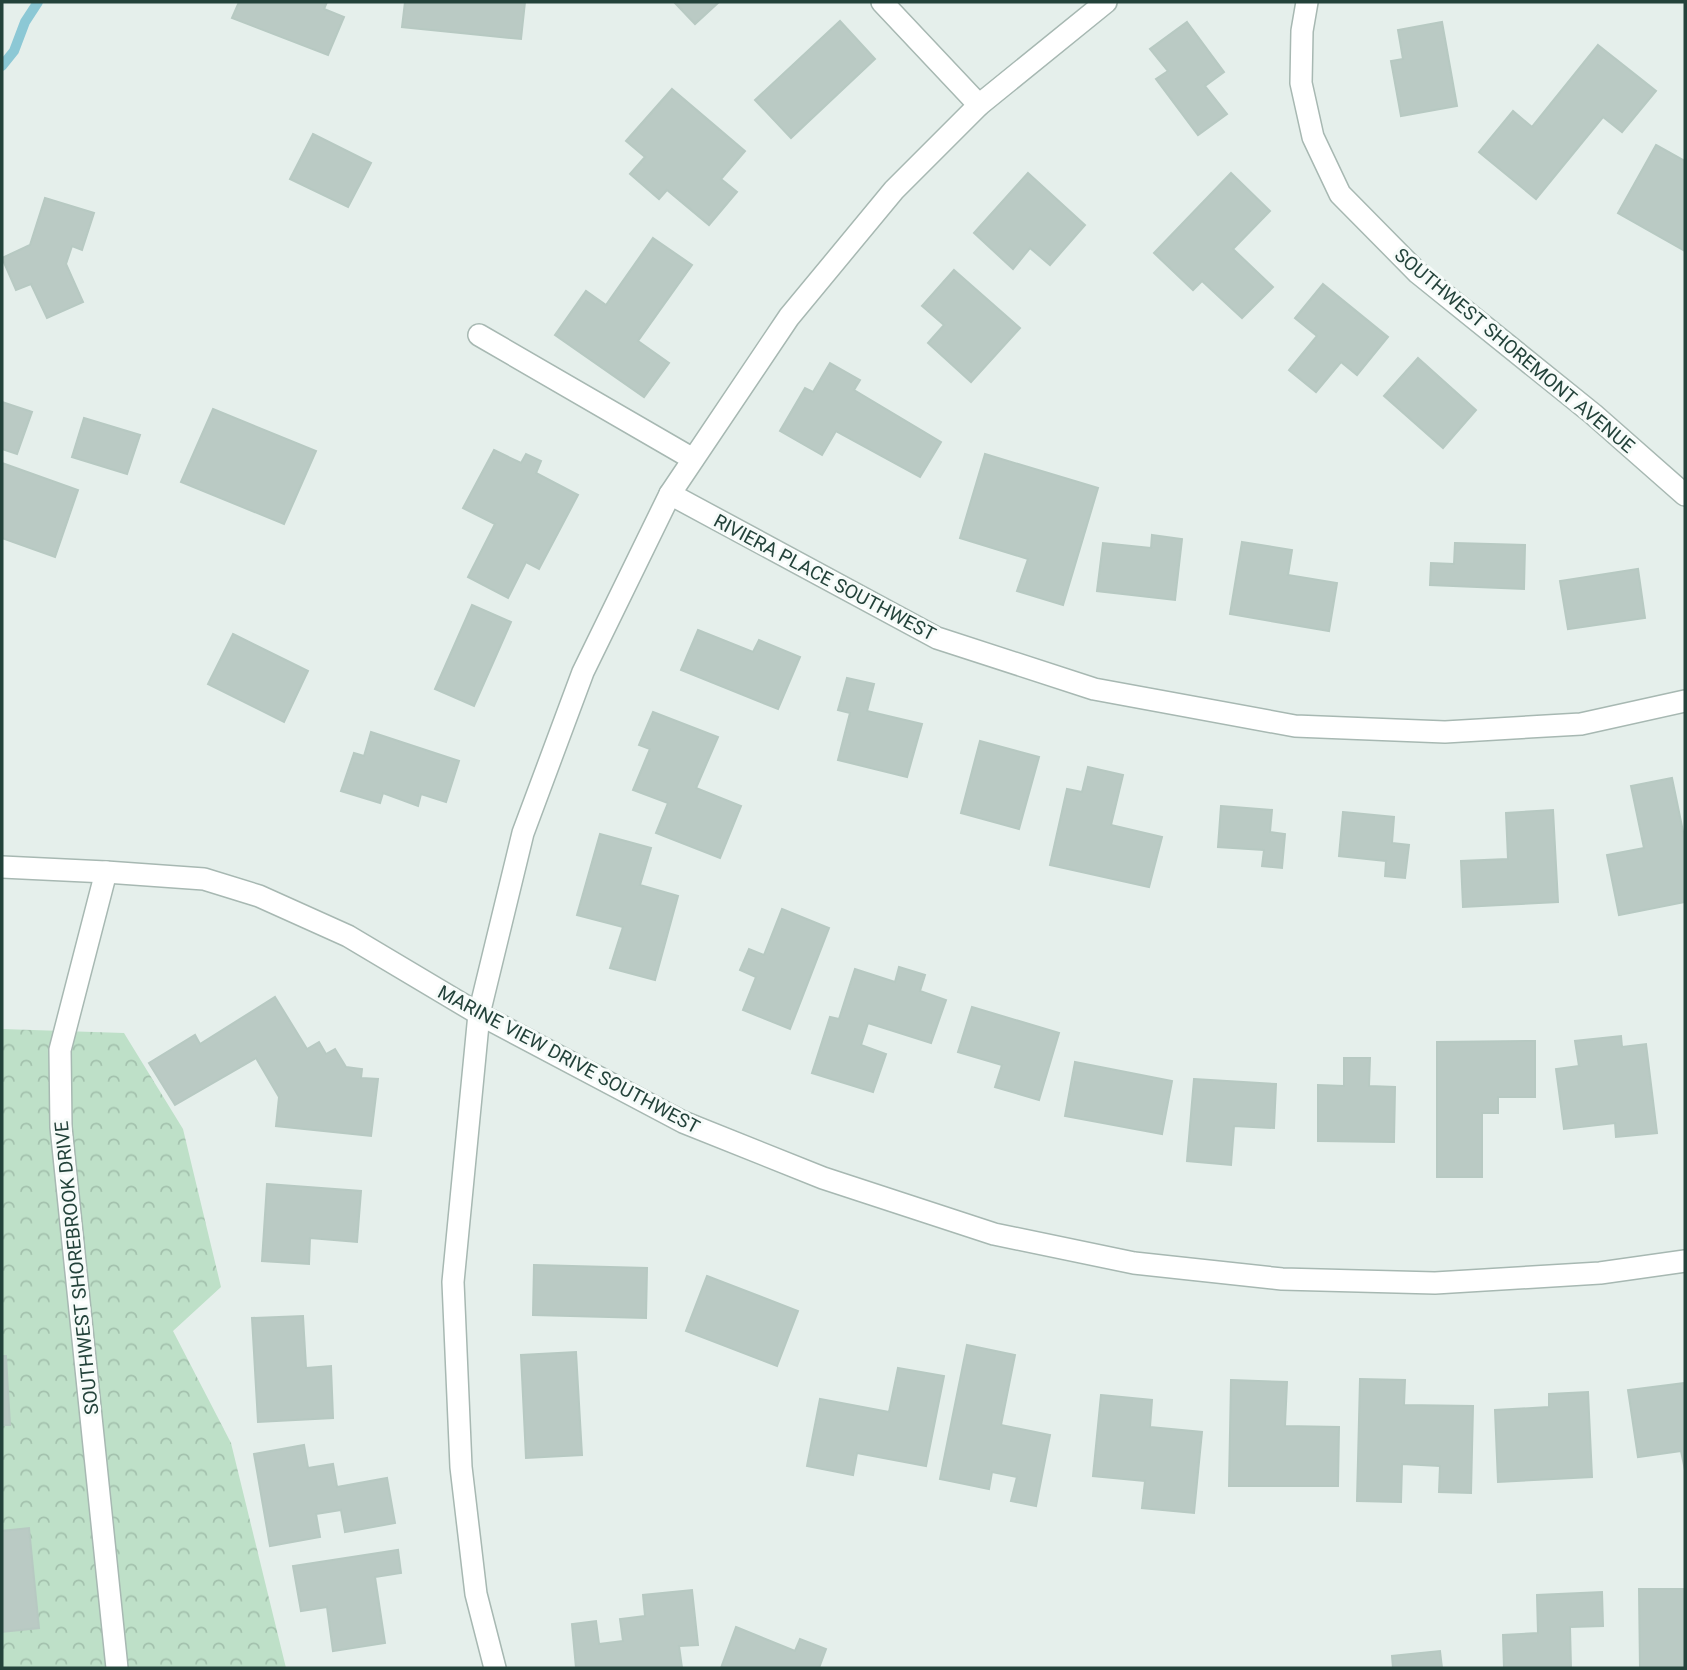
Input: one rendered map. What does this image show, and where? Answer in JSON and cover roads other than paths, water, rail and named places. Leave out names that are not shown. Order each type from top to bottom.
[{"type":"street","points":[[882,2],[979,105]]},
{"type":"street","points":[[495,1668],[476,1594],[461,1467],[453,1282],[479,1014],[523,833],[583,672],[670,494],[789,317],[894,190],[979,105],[1106,2]]},
{"type":"street","name":"SOUTHWEST SHOREMONT AVENUE","points":[[1307,2],[1302,31],[1301,83],[1312,138],[1340,194],[1418,273],[1593,414],[1685,495]]},
{"type":"street","points":[[479,335],[693,459]]},
{"type":"street","name":"RIVIERA PLACE SOUTHWEST","points":[[670,494],[937,638],[1094,690],[1295,726],[1444,732],[1581,724],[1685,701]]},
{"type":"street","name":"MARINE VIEW DRIVE SOUTHWEST","points":[[2,867],[204,879],[259,896],[348,936],[479,1014],[683,1122],[823,1178],[994,1234],[1134,1263],[1282,1279],[1435,1283],[1600,1273],[1685,1261]]},
{"type":"street","name":"SOUTHWEST SHOREBROOK DRIVE","points":[[106,872],[60,1050],[61,1127],[117,1668]]},
{"type":"waterway","points":[[2,66],[14,51],[25,22],[38,2]]}]
